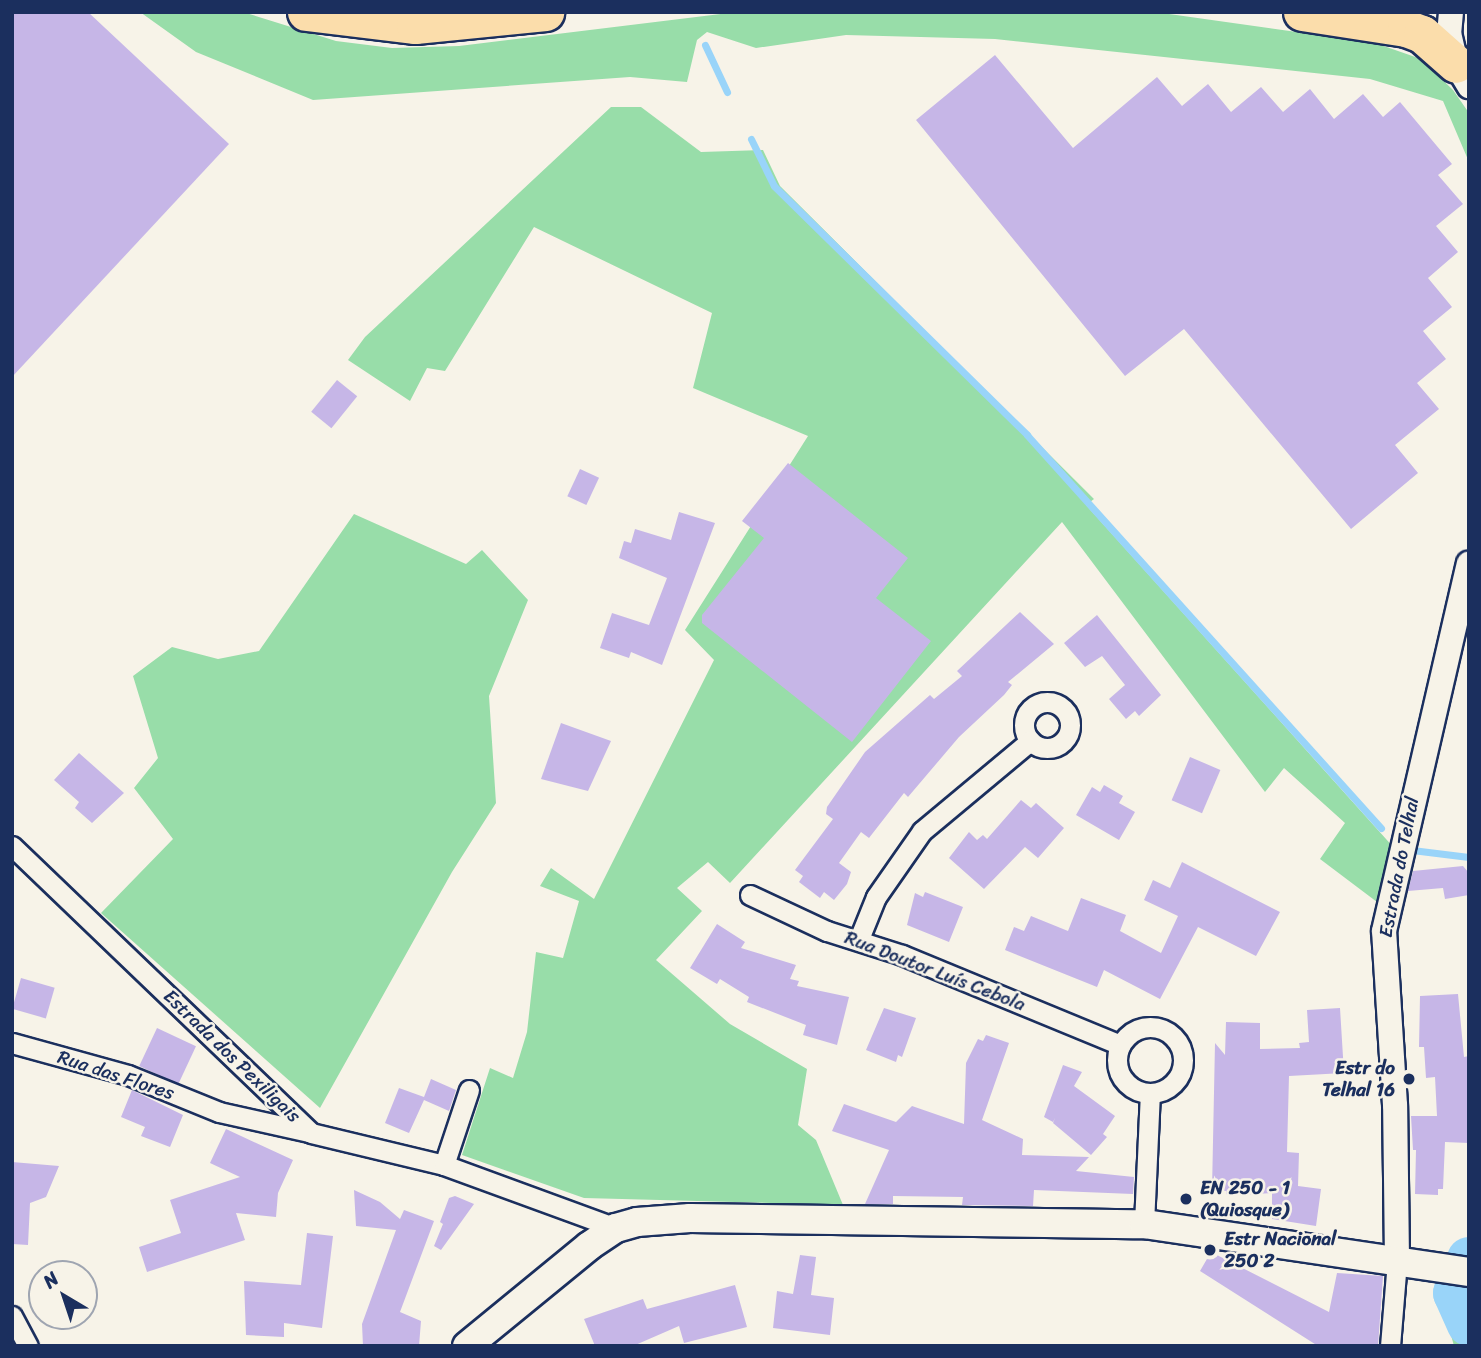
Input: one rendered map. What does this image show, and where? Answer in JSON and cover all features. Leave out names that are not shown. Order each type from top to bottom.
[{"type":"highway","points":[[306,12],[415,25],[545,12]]},
{"type":"highway","points":[[1303,12],[1422,34],[1462,75]]},
{"type":"main road","points":[[467,1346],[616,1228],[690,1218],[1144,1224],[1469,1272]]},
{"type":"street","points":[[1451,12],[1448,33],[1462,75]]},
{"type":"street","name":"Estrada do Telhal","points":[[1397,1260],[1395,1105],[1384,930],[1469,564]]},
{"type":"street","points":[[859,939],[876,897],[922,831],[1030,741]]},
{"type":"street","name":"Estrada dos Pexiligais","points":[[12,846],[311,1133],[444,1165],[616,1228]]},
{"type":"street","name":"Rua Doutor Luís Cebola","points":[[750,895],[827,931],[859,939],[1120,1045]]},
{"type":"street","points":[[1156,1027],[1166,1031],[1181,1047],[1182,1068],[1177,1078],[1150,1093],[1139,1091],[1122,1077],[1117,1067],[1120,1045],[1135,1030],[1156,1027]]},
{"type":"street","name":"Rua das Flores","points":[[12,1043],[128,1076],[219,1112],[311,1133]]},
{"type":"street","points":[[444,1165],[469,1090]]},
{"type":"street","points":[[1144,1224],[1150,1093]]},
{"type":"street","points":[[1390,1346],[1397,1260]]},
{"type":"street","points":[[12,1317],[28,1346]]},
{"type":"green space","points":[[140,12],[243,12],[336,41],[392,48],[459,46],[737,12],[1155,12],[1375,43],[1421,59],[1453,90],[1469,113],[1469,162],[1443,101],[1370,79],[995,39],[846,35],[756,48],[707,32],[697,40],[687,82],[630,77],[313,100],[196,52]]},
{"type":"green space","points":[[611,107],[641,107],[701,152],[763,150],[780,186],[1094,499],[1086,505],[1395,849],[1377,902],[1320,859],[1345,823],[1284,768],[1265,792],[1062,522],[730,883],[708,862],[677,888],[702,911],[656,960],[730,1024],[807,1069],[798,1125],[816,1140],[843,1205],[584,1198],[462,1155],[490,1068],[513,1078],[527,1032],[536,952],[563,958],[579,901],[540,886],[551,868],[594,899],[714,660],[685,630],[808,436],[693,388],[712,313],[534,227],[445,371],[427,368],[410,401],[348,360],[365,337]]},
{"type":"green space","points":[[354,514],[466,564],[482,550],[528,600],[489,696],[496,803],[452,872],[320,1108],[101,913],[173,839],[134,788],[158,758],[133,676],[172,647],[218,659],[259,651]]},
{"type":"green space","points":[[1436,1280],[1469,1285],[1469,1346],[1454,1346]]},
{"type":"building","points":[[12,12],[88,12],[229,144],[12,377]]},
{"type":"building","points":[[995,55],[1073,148],[1157,77],[1182,106],[1208,84],[1231,112],[1261,87],[1283,112],[1310,89],[1334,119],[1363,94],[1383,117],[1400,102],[1452,164],[1438,175],[1463,204],[1436,226],[1458,252],[1428,278],[1452,307],[1423,331],[1446,359],[1417,383],[1439,409],[1395,445],[1418,473],[1351,529],[1184,329],[1125,376],[916,120]]},
{"type":"building","points":[[337,380],[357,396],[331,428],[311,412]]},
{"type":"building","points":[[788,463],[908,558],[876,598],[931,641],[852,742],[702,623],[702,615],[764,538],[742,521]]},
{"type":"building","points":[[580,469],[599,478],[586,505],[567,496]]},
{"type":"building","points":[[679,512],[715,523],[662,665],[631,652],[629,658],[600,648],[612,613],[649,625],[667,578],[619,558],[624,541],[631,543],[635,529],[671,540]]},
{"type":"building","points":[[1020,612],[1054,644],[1008,682],[1012,685],[1004,695],[959,737],[908,797],[904,793],[869,838],[861,832],[839,863],[851,872],[847,884],[834,900],[824,892],[820,898],[799,882],[803,876],[795,870],[833,819],[826,814],[827,807],[865,752],[930,695],[934,699],[962,676],[957,671]]},
{"type":"building","points":[[1097,615],[1161,695],[1139,716],[1135,711],[1126,719],[1109,699],[1125,685],[1102,656],[1085,667],[1064,643]]},
{"type":"building","points":[[561,723],[611,741],[588,791],[541,779]]},
{"type":"building","points":[[79,753],[124,793],[92,823],[75,808],[79,802],[54,780]]},
{"type":"building","points":[[1190,757],[1220,770],[1202,813],[1172,800]]},
{"type":"building","points":[[1104,785],[1123,796],[1119,803],[1135,812],[1119,840],[1076,815],[1092,787],[1100,792]]},
{"type":"building","points":[[1021,800],[1031,808],[1036,803],[1064,828],[1038,858],[1025,847],[984,889],[949,858],[969,832],[977,840],[983,835],[987,839]]},
{"type":"building","points":[[1182,862],[1280,912],[1256,956],[1198,927],[1160,999],[1104,970],[1097,987],[1005,950],[1014,927],[1024,931],[1031,916],[1068,931],[1081,898],[1126,915],[1120,931],[1161,953],[1178,916],[1144,900],[1153,880],[1170,888]]},
{"type":"building","points":[[1463,866],[1469,873],[1469,895],[1445,899],[1443,888],[1408,891],[1413,871]]},
{"type":"building","points":[[925,892],[963,907],[949,942],[907,925],[915,893],[923,897]]},
{"type":"building","points":[[717,924],[745,942],[741,948],[796,965],[790,979],[799,981],[797,986],[849,997],[837,1045],[803,1035],[806,1025],[747,1002],[749,997],[720,979],[717,984],[690,968]]},
{"type":"building","points":[[21,978],[55,988],[46,1018],[12,1009]]},
{"type":"building","points":[[1458,994],[1464,1057],[1469,1056],[1469,1143],[1445,1142],[1443,1189],[1438,1189],[1438,1195],[1415,1194],[1416,1150],[1413,1150],[1411,1116],[1437,1116],[1435,1077],[1426,1078],[1424,1047],[1419,1047],[1420,996]]},
{"type":"building","points":[[884,1008],[916,1018],[902,1057],[898,1055],[896,1062],[866,1050]]},
{"type":"building","points":[[1340,1008],[1344,1073],[1289,1076],[1287,1152],[1299,1153],[1298,1186],[1321,1189],[1316,1226],[1272,1219],[1272,1193],[1226,1196],[1226,1191],[1212,1190],[1215,1043],[1225,1055],[1226,1022],[1260,1023],[1260,1049],[1300,1048],[1299,1043],[1309,1042],[1307,1010]]},
{"type":"building","points":[[157,1028],[196,1046],[178,1084],[139,1066]]},
{"type":"building","points":[[986,1035],[1009,1043],[982,1120],[1023,1139],[1022,1155],[1089,1157],[1076,1171],[1134,1177],[1133,1194],[1034,1190],[1033,1206],[962,1205],[963,1197],[893,1196],[893,1204],[865,1204],[889,1150],[832,1131],[844,1104],[896,1122],[912,1106],[964,1124],[966,1063],[978,1039],[983,1041]]},
{"type":"building","points":[[1063,1065],[1082,1072],[1074,1086],[1115,1116],[1103,1134],[1107,1137],[1091,1155],[1053,1123],[1055,1118],[1053,1122],[1044,1117]]},
{"type":"building","points":[[431,1079],[456,1090],[449,1111],[424,1100],[409,1133],[385,1123],[399,1088],[424,1097]]},
{"type":"building","points":[[132,1090],[183,1115],[170,1147],[141,1136],[145,1127],[121,1117]]},
{"type":"building","points":[[226,1129],[293,1160],[278,1193],[276,1217],[236,1213],[245,1240],[147,1272],[139,1247],[181,1233],[170,1200],[240,1177],[210,1163]]},
{"type":"building","points":[[12,1162],[59,1166],[46,1197],[30,1203],[28,1245],[12,1244]]},
{"type":"building","points":[[354,1190],[380,1202],[400,1219],[404,1210],[434,1221],[400,1312],[421,1321],[419,1346],[363,1346],[362,1324],[396,1230],[356,1226]]},
{"type":"building","points":[[455,1196],[474,1204],[441,1250],[434,1246],[443,1224],[440,1222],[449,1198]]},
{"type":"building","points":[[307,1233],[333,1236],[322,1328],[284,1323],[284,1337],[246,1335],[244,1281],[301,1285]]},
{"type":"building","points":[[1211,1252],[1329,1312],[1337,1273],[1383,1276],[1378,1346],[1318,1346],[1200,1271]]},
{"type":"building","points":[[800,1255],[816,1257],[811,1295],[834,1298],[830,1335],[773,1328],[777,1291],[793,1294]]},
{"type":"building","points":[[735,1285],[747,1327],[684,1343],[679,1326],[633,1346],[595,1346],[584,1319],[643,1299],[647,1309]]},
{"type":"waterway","points":[[705,45],[727,92]]},
{"type":"waterway","points":[[751,139],[774,186],[1027,435],[1381,828]]},
{"type":"waterway","points":[[1412,850],[1469,857]]},
{"type":"waterway","points":[[1469,1259],[1455,1293],[1469,1324]]},
{"type":"place","name":"Estr do Telhal 16","points":[[1409,1079]]},
{"type":"place","name":"EN 250 - 1 (Quiosque)","points":[[1186,1199]]},
{"type":"place","name":"Estr Nacional 250 2","points":[[1210,1250]]}]
